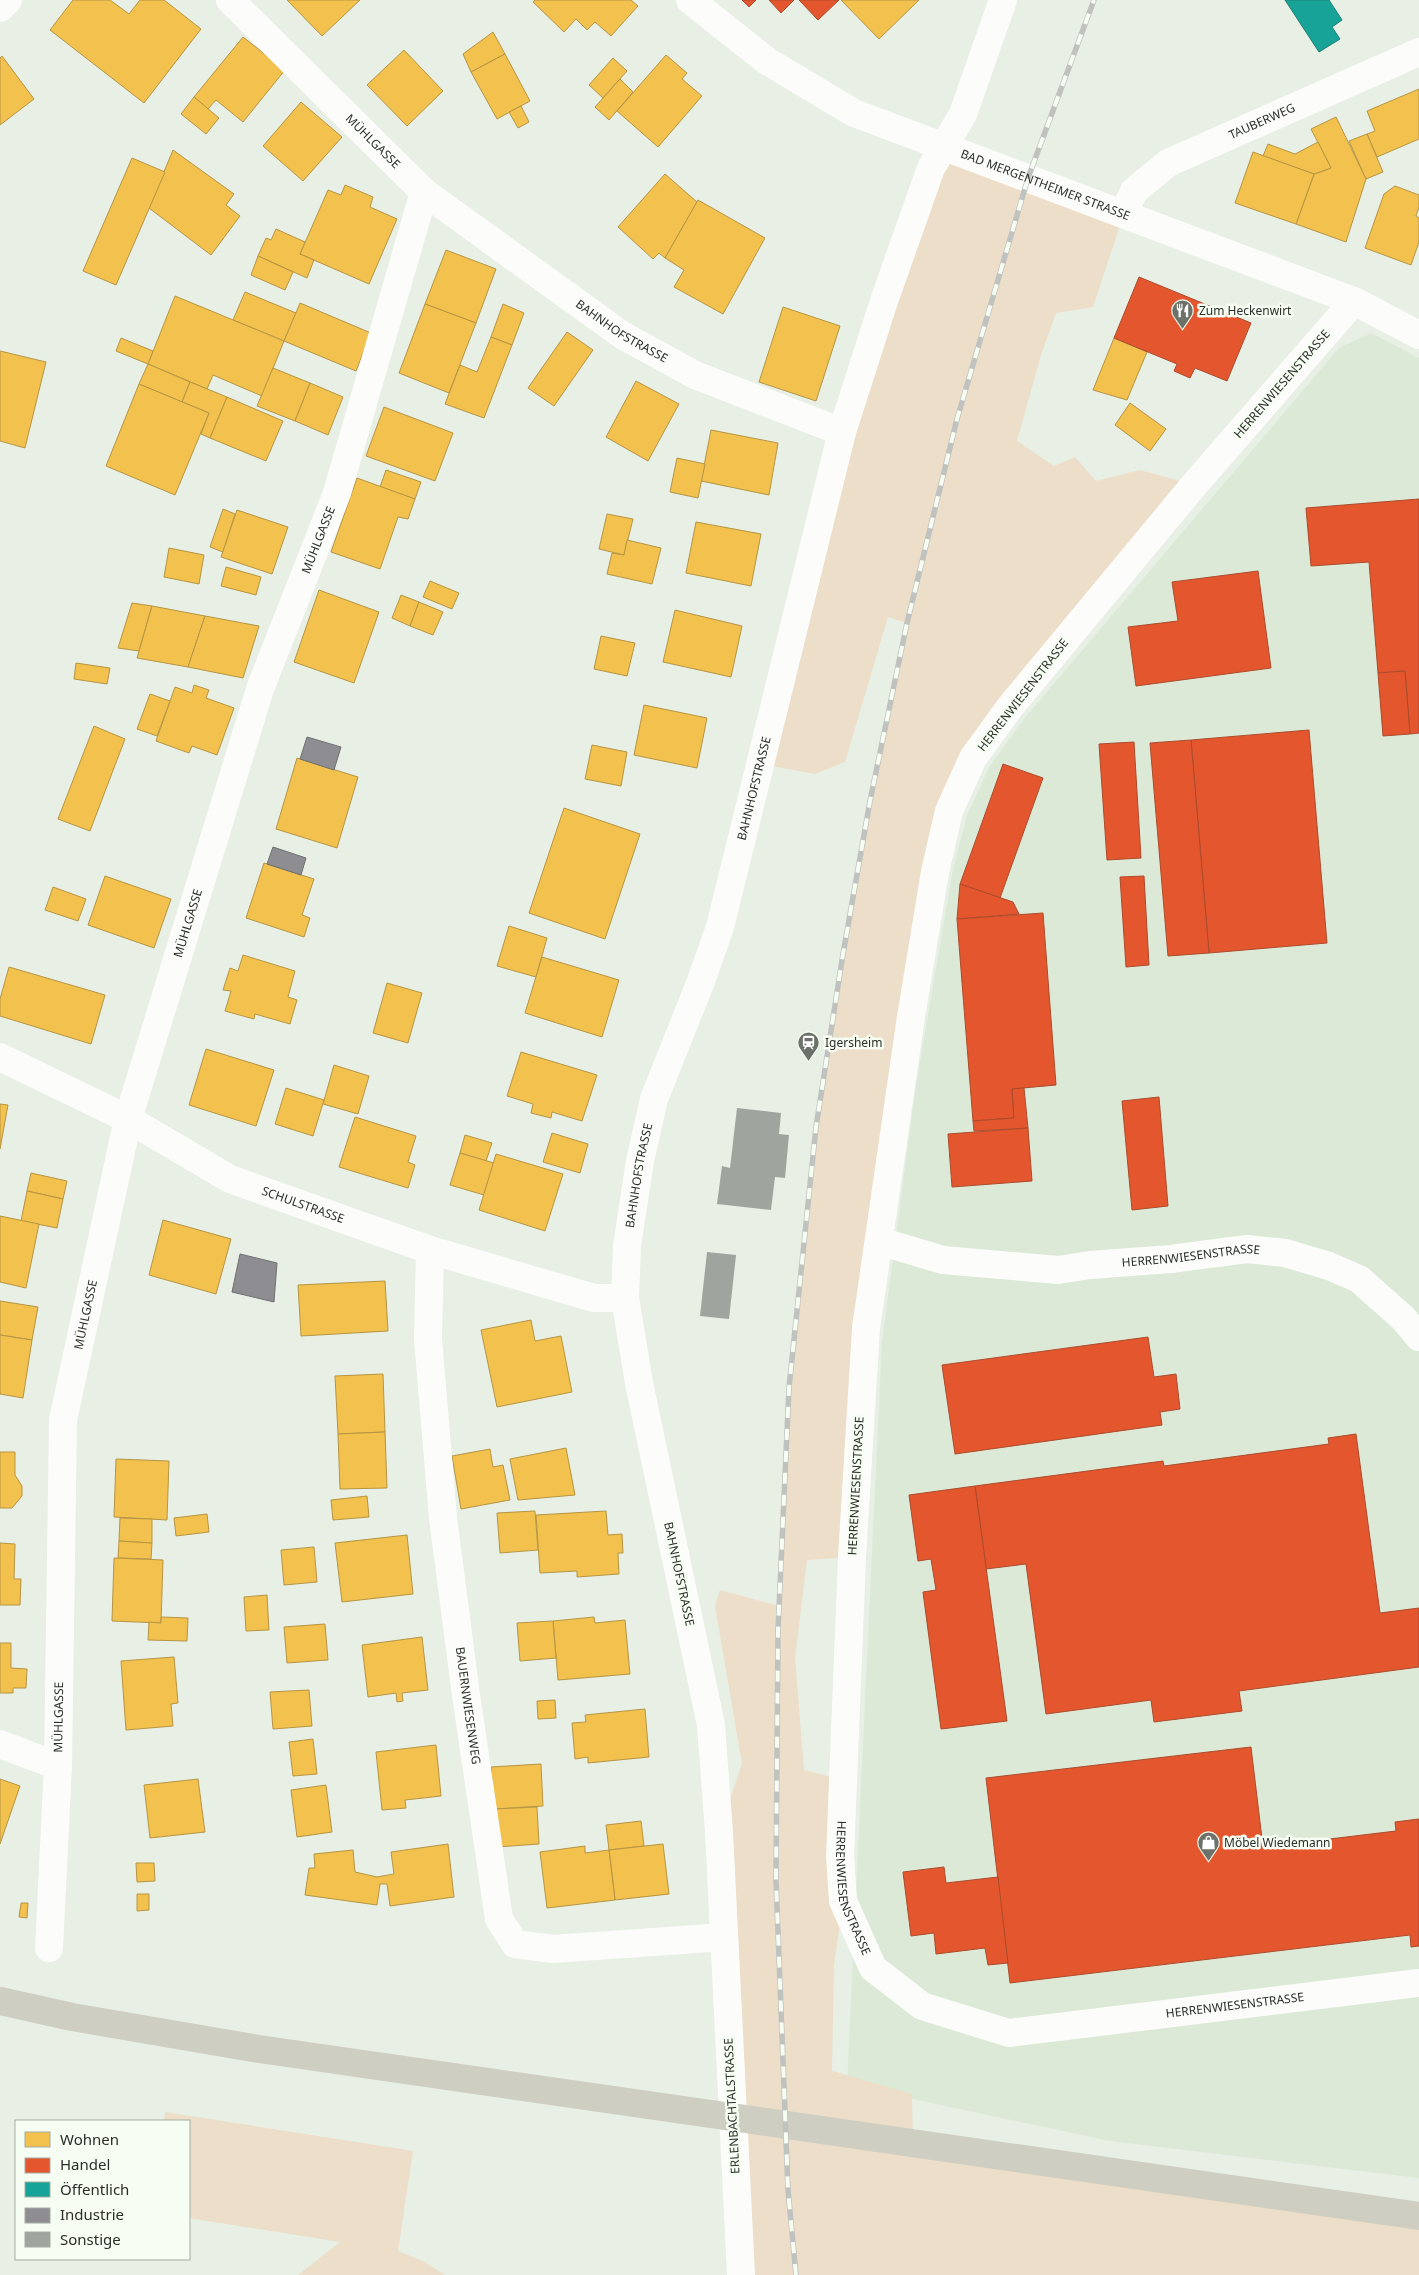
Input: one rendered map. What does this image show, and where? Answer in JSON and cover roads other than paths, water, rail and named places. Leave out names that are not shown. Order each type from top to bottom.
[{"type":"main road","points":[[0,2001],[72,2017],[259,2049],[1419,2216]]},
{"type":"street","points":[[0,8],[8,0]]},
{"type":"street","name":"MÜHLGASSE","points":[[48,1948],[58,1766],[63,1420],[128,1119],[260,689],[337,493],[424,192],[230,0]]},
{"type":"street","name":"BAD MERGENTHEIMER STRASSE","points":[[690,0],[767,61],[854,113],[1354,301],[1419,335]]},
{"type":"street","name":"BAHNHOFSTRASSE","points":[[724,1938],[711,1726],[640,1383],[625,1298],[626,1246],[640,1161],[654,1099],[701,981],[720,927],[842,432],[884,301],[931,168],[963,114],[1004,0]]},
{"type":"street","name":"TAUBERWEG","points":[[1124,213],[1134,191],[1168,163],[1419,52]]},
{"type":"street","name":"BAHNHOFSTRASSE","points":[[424,192],[622,335],[695,375],[842,432]]},
{"type":"street","name":"HERRENWIESENSTRASSE","points":[[1354,301],[1175,508],[1010,707],[973,758],[949,811],[935,872],[911,1017],[866,1328],[852,1557],[840,1856],[843,1901],[873,1968],[922,2006],[1009,2033],[1419,1983]]},
{"type":"street","name":"SCHULSTRASSE","points":[[0,1058],[128,1119],[230,1179],[430,1250],[594,1298],[625,1298]]},
{"type":"street","name":"HERRENWIESENSTRASSE","points":[[879,1241],[943,1260],[1058,1270],[1090,1264],[1171,1259],[1247,1249],[1285,1253],[1329,1266],[1359,1279],[1403,1318],[1419,1337]]},
{"type":"street","name":"BAUERNWIESENWEG","points":[[430,1250],[428,1339],[443,1518],[470,1723],[499,1918],[515,1944],[553,1949],[724,1938]]},
{"type":"street","points":[[0,1744],[58,1766]]},
{"type":"street","name":"ERLENBACHTALSTRASSE","points":[[724,1938],[740,2275]]},
{"type":"railway","points":[[796,2275],[788,2190],[776,1880],[778,1630],[789,1388],[816,1127],[843,954],[870,801],[907,623],[957,419],[1028,178],[1094,0]]},
{"type":"place","name":"Zum Heckenwirt","points":[[1183,330]]},
{"type":"place","name":"Igersheim","points":[[809,1062]]},
{"type":"place","name":"Möbel Wiedemann","points":[[1208,1862]]}]
